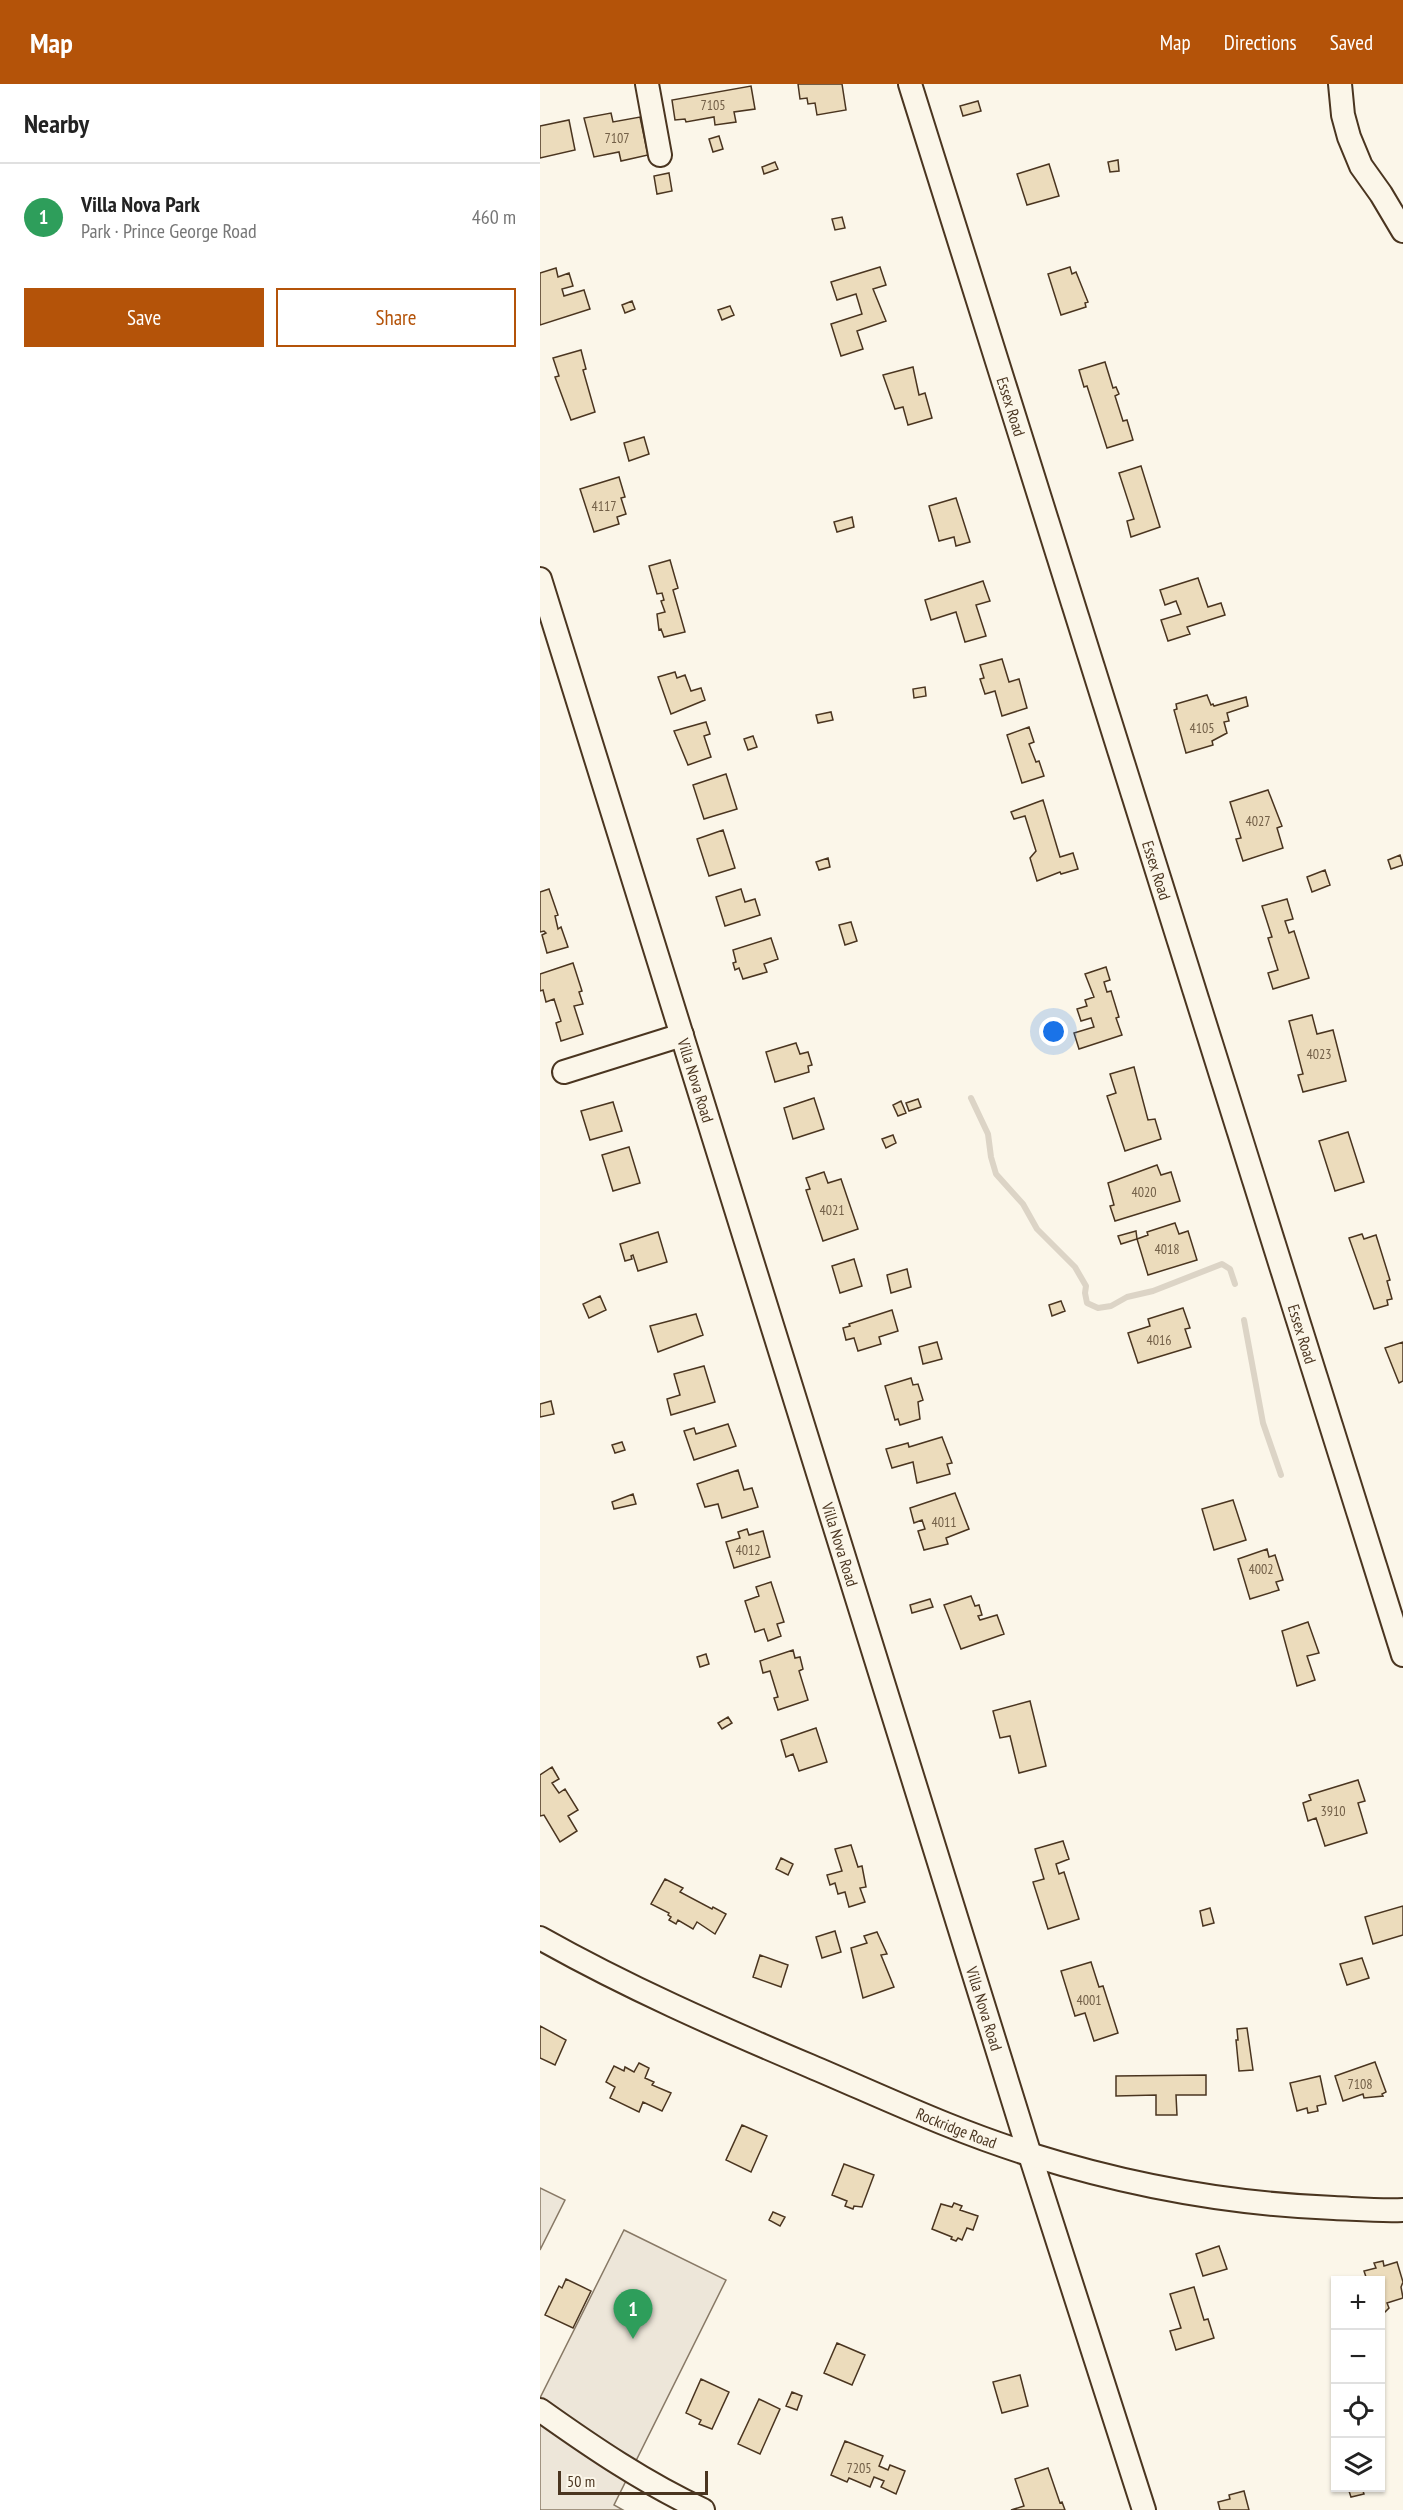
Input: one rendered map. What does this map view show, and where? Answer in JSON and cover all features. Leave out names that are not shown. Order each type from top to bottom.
[{"type":"street","points":[[647,84],[660,155]]},
{"type":"street","name":"Essex Road","points":[[910,84],[1403,1654]]},
{"type":"street","points":[[1340,84],[1348,137],[1361,166],[1403,231]]},
{"type":"street","name":"Villa Nova Road","points":[[540,579],[1030,2155],[1144,2510]]},
{"type":"street","points":[[564,1072],[682,1035]]},
{"type":"street","name":"Rockridge Road","points":[[540,1938],[588,1965],[714,2025],[916,2112],[1030,2155],[1155,2188],[1225,2200],[1316,2207],[1403,2210]]},
{"type":"street","points":[[540,2410],[620,2464],[677,2498],[703,2510]]},
{"type":"shaded area","points":[[540,2188],[565,2200],[540,2250]]},
{"type":"shaded area","points":[[624,2230],[726,2280],[614,2505],[623,2510],[540,2510],[540,2398]]},
{"type":"building","points":[[798,84],[842,84],[846,110],[817,115],[815,103],[808,104],[807,98],[800,99]]},
{"type":"building","points":[[751,86],[755,109],[734,112],[736,122],[715,125],[714,117],[686,122],[685,119],[675,120],[672,100]]},
{"type":"building","points":[[978,101],[981,111],[963,116],[960,106]]},
{"type":"building","points":[[611,113],[613,122],[640,117],[648,155],[621,161],[619,152],[594,157],[584,118]]},
{"type":"building","points":[[569,120],[575,150],[540,158],[540,126]]},
{"type":"building","points":[[719,136],[723,149],[713,152],[709,139]]},
{"type":"building","points":[[1118,160],[1119,171],[1110,172],[1108,162]]},
{"type":"building","points":[[775,162],[778,169],[764,174],[762,167]]},
{"type":"building","points":[[1049,164],[1059,196],[1027,205],[1017,174]]},
{"type":"building","points":[[669,173],[672,191],[657,194],[654,176]]},
{"type":"building","points":[[842,217],[845,228],[835,230],[832,219]]},
{"type":"building","points":[[880,267],[886,285],[873,289],[886,321],[857,331],[863,349],[841,356],[831,324],[862,314],[856,294],[837,300],[831,282]]},
{"type":"building","points":[[1070,267],[1072,274],[1076,272],[1088,302],[1085,303],[1086,307],[1061,315],[1048,274]]},
{"type":"building","points":[[556,268],[558,277],[569,273],[573,286],[562,289],[564,296],[584,290],[590,309],[540,325],[540,273]]},
{"type":"building","points":[[632,301],[635,309],[625,313],[622,305]]},
{"type":"building","points":[[730,306],[734,315],[722,320],[718,310]]},
{"type":"building","points":[[581,350],[586,369],[583,370],[595,412],[571,420],[555,377],[559,376],[553,358]]},
{"type":"building","points":[[1105,362],[1113,388],[1116,387],[1119,394],[1115,396],[1123,421],[1127,420],[1133,440],[1107,448],[1087,386],[1084,387],[1079,370]]},
{"type":"building","points":[[913,367],[919,395],[925,393],[932,418],[908,425],[903,407],[895,409],[883,375]]},
{"type":"building","points":[[644,437],[649,454],[629,461],[624,443]]},
{"type":"building","points":[[1141,466],[1160,527],[1131,537],[1127,521],[1134,519],[1119,473]]},
{"type":"building","points":[[619,477],[625,497],[621,498],[626,514],[617,517],[619,524],[594,532],[580,489]]},
{"type":"building","points":[[956,498],[970,542],[956,546],[954,537],[939,541],[929,506]]},
{"type":"building","points":[[852,517],[854,527],[837,532],[834,522]]},
{"type":"building","points":[[670,560],[678,588],[673,590],[685,632],[664,637],[661,629],[659,630],[657,614],[665,612],[661,601],[664,600],[662,593],[657,594],[649,566]]},
{"type":"building","points":[[1198,578],[1208,607],[1221,603],[1225,615],[1187,627],[1190,634],[1168,641],[1161,620],[1181,614],[1176,601],[1165,605],[1160,590]]},
{"type":"building","points":[[983,581],[990,601],[976,605],[986,636],[965,642],[956,612],[931,620],[925,600]]},
{"type":"building","points":[[1002,659],[1009,682],[1019,679],[1027,708],[1002,716],[995,691],[985,694],[980,679],[984,678],[980,665]]},
{"type":"building","points":[[675,672],[677,678],[685,675],[691,691],[701,688],[705,700],[671,714],[658,677]]},
{"type":"building","points":[[925,687],[926,696],[914,698],[913,689]]},
{"type":"building","points":[[1207,695],[1211,705],[1214,706],[1246,697],[1248,706],[1227,713],[1229,721],[1224,722],[1227,733],[1212,741],[1213,745],[1186,753],[1174,710],[1177,709],[1176,704]]},
{"type":"building","points":[[831,712],[833,720],[818,723],[816,715]]},
{"type":"building","points":[[706,722],[710,734],[704,736],[711,757],[688,765],[674,731]]},
{"type":"building","points":[[1029,727],[1034,742],[1029,744],[1036,762],[1039,761],[1044,776],[1022,783],[1007,735]]},
{"type":"building","points":[[753,736],[757,747],[748,750],[744,739]]},
{"type":"building","points":[[726,774],[737,809],[704,819],[693,785]]},
{"type":"building","points":[[1268,790],[1282,826],[1277,828],[1283,848],[1243,861],[1236,839],[1241,838],[1230,802]]},
{"type":"building","points":[[1043,800],[1060,857],[1073,853],[1078,869],[1061,874],[1060,872],[1037,881],[1030,858],[1036,851],[1025,816],[1014,819],[1011,812]]},
{"type":"building","points":[[723,830],[735,868],[709,876],[697,839]]},
{"type":"building","points":[[1400,855],[1403,865],[1391,869],[1388,860]]},
{"type":"building","points":[[828,858],[830,867],[819,870],[816,862]]},
{"type":"building","points":[[1325,870],[1330,885],[1312,892],[1307,877]]},
{"type":"building","points":[[549,889],[558,915],[555,916],[558,929],[561,927],[568,947],[547,953],[542,935],[546,933],[540,932],[540,892]]},
{"type":"building","points":[[741,889],[745,902],[755,899],[760,915],[725,926],[716,897]]},
{"type":"building","points":[[1287,899],[1293,919],[1285,921],[1289,933],[1294,931],[1309,978],[1273,989],[1268,973],[1278,970],[1268,938],[1272,937],[1262,906]]},
{"type":"building","points":[[851,922],[857,941],[845,945],[839,925]]},
{"type":"building","points":[[771,938],[778,959],[764,964],[767,972],[743,979],[739,968],[735,970],[733,950]]},
{"type":"building","points":[[573,963],[582,991],[579,992],[583,1004],[574,1006],[583,1034],[561,1041],[556,1023],[561,1021],[554,999],[546,1002],[543,990],[540,991],[540,974]]},
{"type":"building","points":[[1106,967],[1110,980],[1104,982],[1107,992],[1111,991],[1122,1035],[1079,1049],[1074,1033],[1094,1027],[1091,1018],[1081,1021],[1077,1009],[1087,1006],[1085,1000],[1094,997],[1085,974]]},
{"type":"building","points":[[1312,1015],[1317,1034],[1333,1030],[1346,1081],[1303,1092],[1298,1075],[1303,1074],[1289,1021]]},
{"type":"building","points":[[796,1043],[800,1054],[808,1052],[812,1065],[808,1066],[809,1072],[775,1082],[766,1052]]},
{"type":"building","points":[[1134,1067],[1148,1120],[1155,1119],[1161,1139],[1125,1151],[1107,1096],[1116,1093],[1110,1074]]},
{"type":"building","points":[[814,1098],[824,1129],[793,1139],[784,1108]]},
{"type":"building","points":[[918,1099],[921,1107],[909,1111],[906,1103]]},
{"type":"building","points":[[901,1101],[906,1113],[898,1116],[893,1105]]},
{"type":"building","points":[[613,1102],[622,1131],[590,1140],[581,1111]]},
{"type":"building","points":[[1348,1132],[1364,1182],[1335,1191],[1319,1141]]},
{"type":"building","points":[[893,1135],[896,1143],[886,1148],[882,1139]]},
{"type":"building","points":[[629,1147],[640,1183],[613,1191],[602,1155]]},
{"type":"building","points":[[1157,1165],[1161,1175],[1171,1172],[1180,1201],[1115,1221],[1110,1206],[1114,1205],[1108,1183]]},
{"type":"building","points":[[824,1172],[828,1183],[841,1179],[858,1229],[823,1241],[806,1190],[810,1189],[806,1178]]},
{"type":"building","points":[[1175,1223],[1179,1234],[1188,1231],[1197,1260],[1148,1275],[1137,1239],[1148,1235],[1147,1232]]},
{"type":"building","points":[[1136,1231],[1137,1239],[1121,1244],[1118,1236]]},
{"type":"building","points":[[658,1232],[667,1262],[638,1271],[633,1255],[632,1259],[625,1261],[620,1244]]},
{"type":"building","points":[[1362,1234],[1364,1239],[1376,1235],[1390,1280],[1387,1281],[1392,1299],[1387,1300],[1388,1305],[1374,1309],[1349,1238]]},
{"type":"building","points":[[854,1259],[862,1286],[840,1293],[832,1266]]},
{"type":"building","points":[[907,1269],[911,1287],[891,1293],[887,1275]]},
{"type":"building","points":[[600,1296],[606,1310],[589,1318],[583,1304]]},
{"type":"building","points":[[1061,1301],[1065,1311],[1052,1316],[1049,1305]]},
{"type":"building","points":[[1183,1308],[1190,1328],[1185,1329],[1191,1347],[1138,1363],[1128,1333],[1150,1326],[1148,1319]]},
{"type":"building","points":[[892,1310],[898,1331],[879,1337],[881,1344],[858,1351],[854,1338],[846,1340],[843,1328],[850,1326],[849,1324]]},
{"type":"building","points":[[696,1314],[703,1335],[658,1352],[650,1326]]},
{"type":"building","points":[[937,1342],[942,1359],[923,1364],[919,1347]]},
{"type":"building","points":[[1403,1342],[1403,1381],[1399,1383],[1385,1348]]},
{"type":"building","points":[[704,1366],[715,1402],[671,1415],[667,1399],[680,1395],[674,1374]]},
{"type":"building","points":[[911,1378],[913,1385],[918,1384],[923,1400],[918,1402],[920,1419],[900,1425],[898,1419],[895,1420],[885,1386]]},
{"type":"building","points":[[551,1401],[554,1414],[540,1417],[540,1404]]},
{"type":"building","points":[[728,1424],[736,1446],[694,1460],[684,1431],[694,1428],[696,1434]]},
{"type":"building","points":[[942,1437],[952,1463],[947,1464],[950,1474],[917,1483],[913,1462],[892,1468],[886,1449],[908,1443],[909,1447]]},
{"type":"building","points":[[622,1442],[625,1450],[615,1453],[612,1445]]},
{"type":"building","points":[[738,1470],[744,1490],[752,1488],[758,1507],[722,1518],[718,1504],[705,1507],[697,1484]]},
{"type":"building","points":[[955,1493],[969,1529],[946,1538],[948,1544],[924,1550],[918,1531],[925,1529],[922,1520],[914,1523],[910,1508]]},
{"type":"building","points":[[633,1494],[636,1504],[614,1509],[612,1502]]},
{"type":"building","points":[[1233,1500],[1246,1540],[1214,1550],[1202,1509]]},
{"type":"building","points":[[747,1529],[749,1535],[763,1531],[770,1557],[734,1568],[726,1542],[740,1538],[738,1532]]},
{"type":"building","points":[[1267,1549],[1269,1557],[1275,1555],[1283,1580],[1276,1582],[1279,1590],[1250,1599],[1238,1559]]},
{"type":"building","points":[[771,1582],[784,1622],[777,1624],[781,1636],[768,1641],[764,1629],[755,1632],[745,1601],[759,1596],[756,1587]]},
{"type":"building","points":[[971,1596],[975,1606],[979,1605],[982,1615],[978,1616],[980,1620],[997,1615],[1004,1634],[961,1649],[944,1605]]},
{"type":"building","points":[[930,1599],[933,1607],[912,1613],[910,1605]]},
{"type":"building","points":[[1308,1622],[1319,1653],[1307,1656],[1315,1680],[1297,1686],[1282,1631]]},
{"type":"building","points":[[793,1650],[795,1658],[800,1657],[803,1669],[799,1671],[808,1700],[778,1710],[774,1698],[778,1697],[770,1671],[763,1673],[760,1661]]},
{"type":"building","points":[[706,1654],[709,1664],[700,1667],[697,1657]]},
{"type":"building","points":[[1030,1701],[1046,1766],[1019,1773],[1010,1736],[1000,1738],[993,1711]]},
{"type":"building","points":[[728,1717],[732,1723],[722,1729],[718,1723]]},
{"type":"building","points":[[816,1728],[827,1762],[799,1771],[793,1754],[786,1757],[781,1740]]},
{"type":"building","points":[[552,1767],[559,1779],[552,1783],[559,1793],[565,1789],[578,1810],[568,1816],[577,1831],[560,1842],[544,1815],[540,1816],[540,1775]]},
{"type":"building","points":[[1358,1780],[1365,1801],[1358,1803],[1367,1833],[1325,1846],[1316,1818],[1308,1821],[1303,1803],[1311,1800],[1309,1795]]},
{"type":"building","points":[[1063,1841],[1069,1859],[1056,1864],[1059,1874],[1064,1872],[1079,1919],[1048,1929],[1033,1882],[1044,1879],[1035,1849]]},
{"type":"building","points":[[851,1845],[858,1867],[862,1866],[866,1887],[860,1888],[865,1902],[849,1907],[845,1892],[838,1894],[835,1883],[830,1885],[827,1875],[842,1871],[835,1849]]},
{"type":"building","points":[[781,1858],[793,1864],[788,1875],[776,1869]]},
{"type":"building","points":[[665,1879],[683,1888],[680,1892],[726,1914],[715,1934],[697,1922],[693,1929],[678,1920],[676,1924],[669,1920],[671,1917],[669,1913],[651,1904]]},
{"type":"building","points":[[1403,1906],[1403,1935],[1373,1944],[1365,1917]]},
{"type":"building","points":[[1210,1908],[1214,1923],[1203,1926],[1200,1911]]},
{"type":"building","points":[[835,1931],[841,1952],[822,1958],[816,1937]]},
{"type":"building","points":[[877,1932],[887,1954],[881,1955],[894,1987],[863,1998],[851,1948],[867,1943],[864,1936]]},
{"type":"building","points":[[760,1955],[788,1965],[781,1987],[753,1977]]},
{"type":"building","points":[[1362,1958],[1369,1978],[1347,1985],[1340,1964]]},
{"type":"building","points":[[1091,1962],[1099,1987],[1103,1986],[1118,2033],[1094,2041],[1085,2013],[1075,2016],[1061,1971]]},
{"type":"building","points":[[540,2026],[566,2040],[555,2065],[540,2058]]},
{"type":"building","points":[[1247,2028],[1253,2070],[1239,2071],[1237,2029]]},
{"type":"building","points":[[1375,2062],[1386,2092],[1382,2094],[1383,2096],[1364,2098],[1363,2094],[1343,2101],[1335,2076]]},
{"type":"building","points":[[639,2063],[649,2068],[645,2078],[654,2082],[652,2085],[671,2093],[662,2111],[643,2102],[639,2112],[610,2098],[615,2087],[606,2082],[614,2066],[624,2071],[625,2067],[634,2072]]},
{"type":"building","points":[[1206,2075],[1206,2095],[1176,2095],[1177,2115],[1156,2115],[1156,2095],[1116,2096],[1116,2076]]},
{"type":"building","points":[[1320,2076],[1326,2104],[1317,2106],[1318,2111],[1308,2113],[1307,2108],[1297,2111],[1290,2083]]},
{"type":"building","points":[[742,2125],[767,2136],[751,2172],[726,2160]]},
{"type":"building","points":[[844,2164],[874,2175],[862,2207],[854,2206],[853,2209],[845,2206],[847,2201],[832,2195]]},
{"type":"building","points":[[954,2203],[962,2206],[960,2210],[978,2216],[973,2230],[967,2228],[962,2240],[958,2238],[956,2241],[932,2229],[941,2204],[952,2207]]},
{"type":"building","points":[[773,2212],[785,2217],[780,2226],[769,2220]]},
{"type":"building","points":[[1219,2246],[1227,2269],[1203,2276],[1196,2254]]},
{"type":"building","points":[[1383,2261],[1384,2266],[1397,2262],[1403,2282],[1401,2287],[1403,2298],[1387,2303],[1389,2308],[1385,2312],[1385,2276],[1366,2276],[1364,2271],[1376,2268],[1374,2263]]},
{"type":"building","points":[[566,2279],[591,2291],[573,2328],[545,2315],[559,2286],[562,2288]]},
{"type":"building","points":[[1194,2287],[1204,2320],[1208,2319],[1214,2338],[1176,2350],[1170,2331],[1181,2328],[1170,2294]]},
{"type":"building","points":[[837,2343],[865,2355],[852,2385],[824,2373]]},
{"type":"building","points":[[1020,2375],[1028,2406],[1002,2413],[993,2382]]},
{"type":"building","points":[[701,2379],[729,2392],[712,2429],[699,2424],[701,2420],[686,2413]]},
{"type":"building","points":[[792,2392],[802,2396],[797,2410],[786,2406]]},
{"type":"building","points":[[759,2399],[780,2409],[760,2454],[738,2444]]},
{"type":"building","points":[[845,2441],[883,2456],[879,2466],[888,2470],[890,2465],[905,2471],[896,2494],[881,2487],[884,2481],[874,2477],[870,2487],[849,2478],[847,2482],[831,2475]]},
{"type":"building","points":[[1048,2468],[1060,2503],[1062,2502],[1065,2510],[1011,2510],[1024,2506],[1015,2479]]},
{"type":"building","points":[[1244,2491],[1249,2510],[1220,2510],[1218,2502],[1230,2499],[1229,2495]]},
{"type":"building","points":[[1349,2492],[1363,2492],[1364,2494],[1351,2497]]},
{"type":"waterway","points":[[971,1098],[988,1134],[996,1174],[1023,1204],[1037,1229],[1075,1267],[1086,1286],[1087,1303],[1098,1308],[1111,1306],[1127,1297],[1153,1291],[1222,1264],[1230,1269],[1235,1284]]},
{"type":"waterway","points":[[1244,1320],[1263,1423],[1281,1475]]},
{"type":"place","name":"Villa Nova Park","points":[[633,2339]]}]
